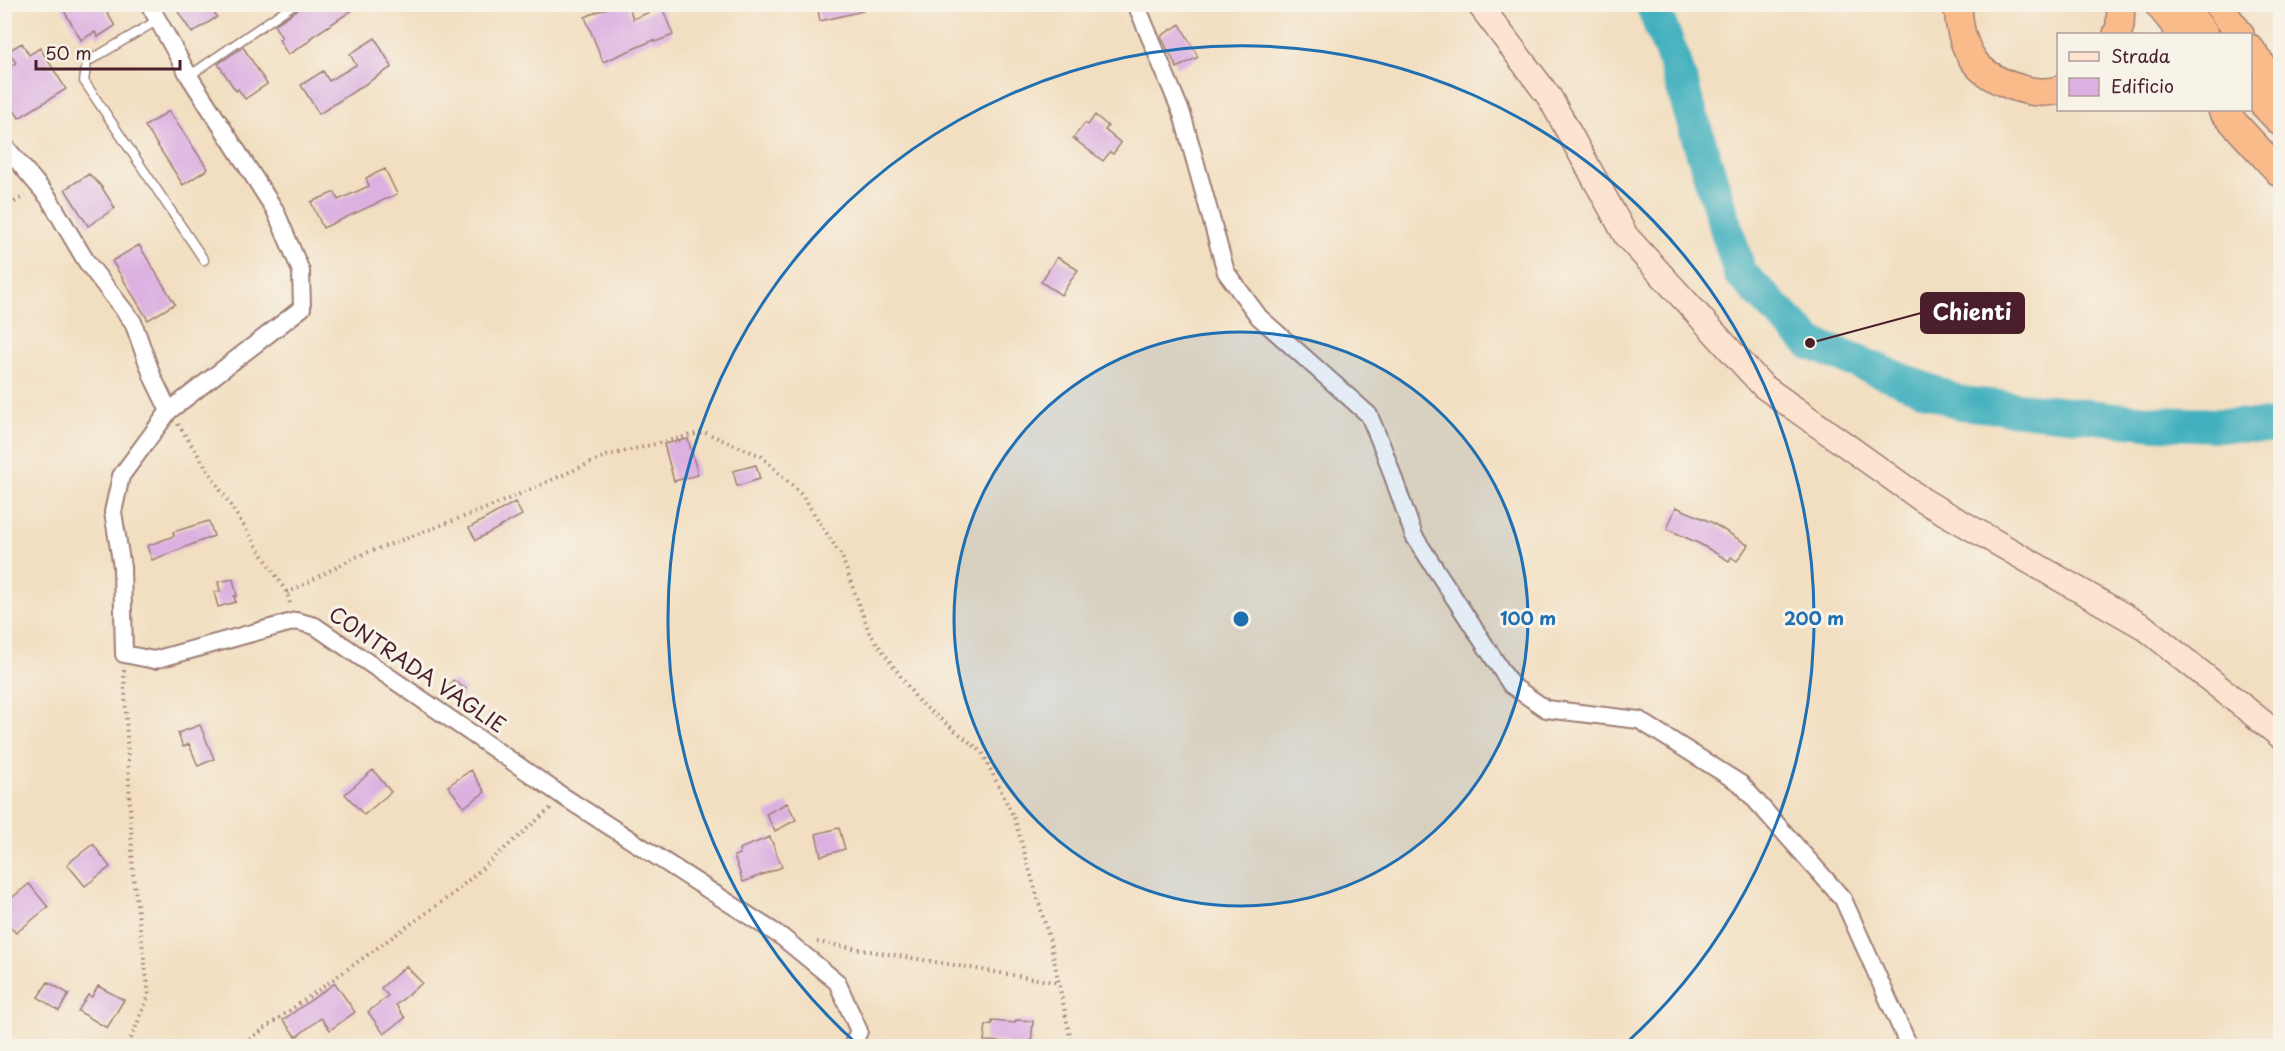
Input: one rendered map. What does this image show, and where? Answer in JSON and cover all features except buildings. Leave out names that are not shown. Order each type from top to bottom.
[{"type":"highway","points":[[1958,4],[1959,30],[1973,60],[1997,80],[2025,91],[2057,90]]},
{"type":"highway","points":[[2116,33],[2120,26],[2121,4]]},
{"type":"highway","points":[[2158,4],[2181,33]]},
{"type":"highway","points":[[2181,4],[2204,33]]},
{"type":"highway","points":[[2217,4],[2239,33]]},
{"type":"highway","points":[[2252,51],[2280,91]]},
{"type":"highway","points":[[2252,92],[2280,122]]},
{"type":"highway","points":[[2223,111],[2280,173]]},
{"type":"highway","points":[[2246,111],[2280,148]]},
{"type":"main road","points":[[1479,4],[1550,98],[1626,236],[1763,386],[1924,501],[2144,627],[2280,736]]},
{"type":"street","points":[[124,654],[122,567],[113,512],[121,476],[170,411],[302,308],[302,271],[275,210],[189,76],[149,4]]},
{"type":"street","points":[[1136,4],[1182,114],[1226,272],[1259,317],[1370,415],[1414,536],[1511,685],[1546,709],[1638,720],[1741,784],[1844,899],[1909,1047]]},
{"type":"street","points":[[4,145],[48,197],[86,261],[133,322],[153,378],[170,411]]},
{"type":"street","name":"CONTRADA VAGLIE","points":[[124,654],[154,660],[296,621],[315,626],[564,797],[782,937],[837,982],[859,1031],[852,1047]]},
{"type":"lane","points":[[189,76],[294,4]]},
{"type":"lane","points":[[158,20],[87,62],[84,81],[204,260]]},
{"type":"path","points":[[170,411],[287,593],[296,621]]},
{"type":"path","points":[[287,593],[356,557],[490,507],[606,456],[704,432],[761,456],[802,495],[842,557],[868,632],[919,702],[982,752],[1015,820],[1050,941],[1072,1047]]},
{"type":"path","points":[[124,654],[133,874],[149,995],[128,1047]]},
{"type":"path","points":[[240,1047],[454,893],[564,797]]},
{"type":"path","points":[[782,937],[1059,983]]},
{"type":"waterway","points":[[1652,4],[1675,63],[1740,273],[1810,343],[1960,403],[2156,423],[2280,427]]},
{"type":"place","name":"Chienti","points":[[1810,343]]}]
